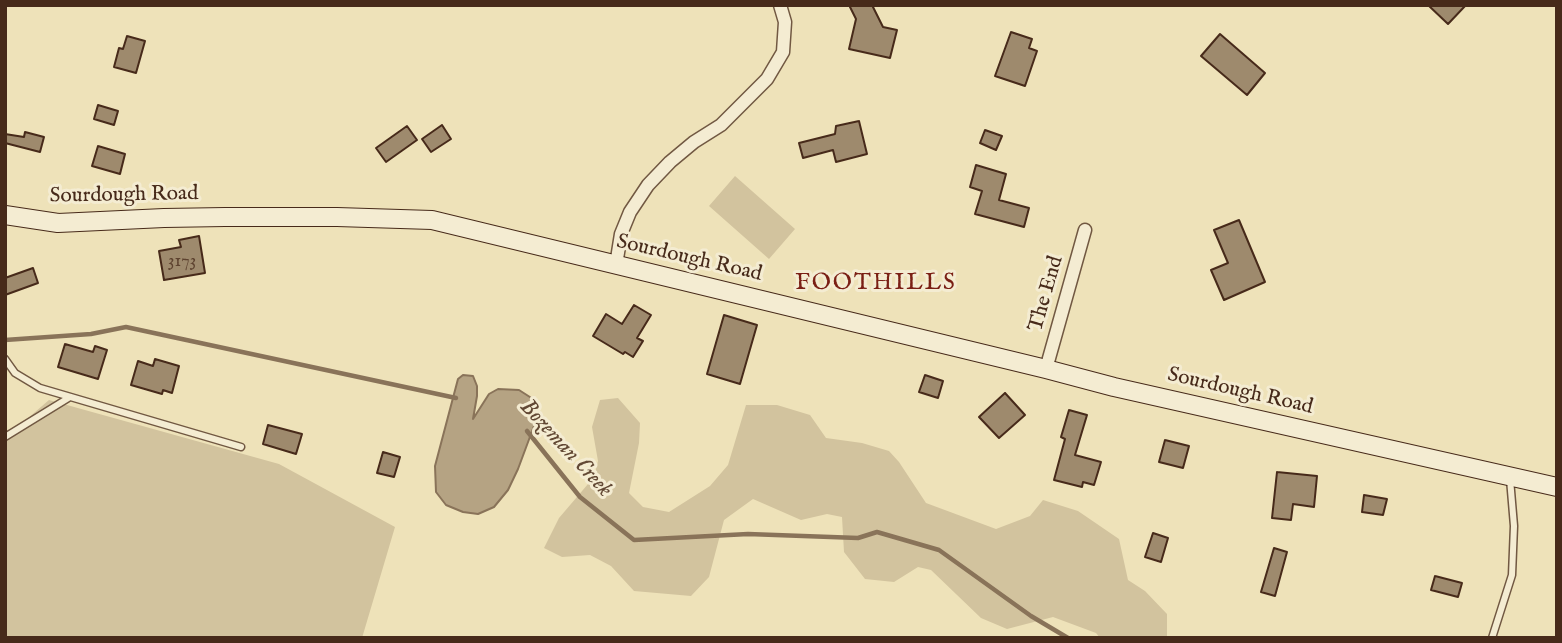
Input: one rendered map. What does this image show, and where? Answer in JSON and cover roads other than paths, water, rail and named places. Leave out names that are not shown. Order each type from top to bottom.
[{"type":"street","points":[[616,265],[621,234],[648,185],[694,142],[721,125],[767,79],[783,52],[785,22],[780,5]]},
{"type":"street","name":"Sourdough Road","points":[[5,215],[58,223],[225,217],[432,220],[1179,402],[1557,486]]},
{"type":"street","name":"The End","points":[[1046,369],[1085,230]]},
{"type":"lane","points":[[5,359],[15,373],[40,388],[241,447]]},
{"type":"lane","points":[[5,437],[70,397]]},
{"type":"lane","points":[[1492,638],[1512,575],[1514,526],[1510,476]]},
{"type":"waterway","name":"Bozeman Creek","points":[[5,340],[91,334],[126,327],[456,398]]},
{"type":"waterway","name":"Bozeman Creek","points":[[527,431],[580,497],[634,540],[748,534],[858,538],[877,532],[939,550],[1031,616],[1068,638]]},
{"type":"district","name":"FOOTHILLS","points":[[876,284]]}]
